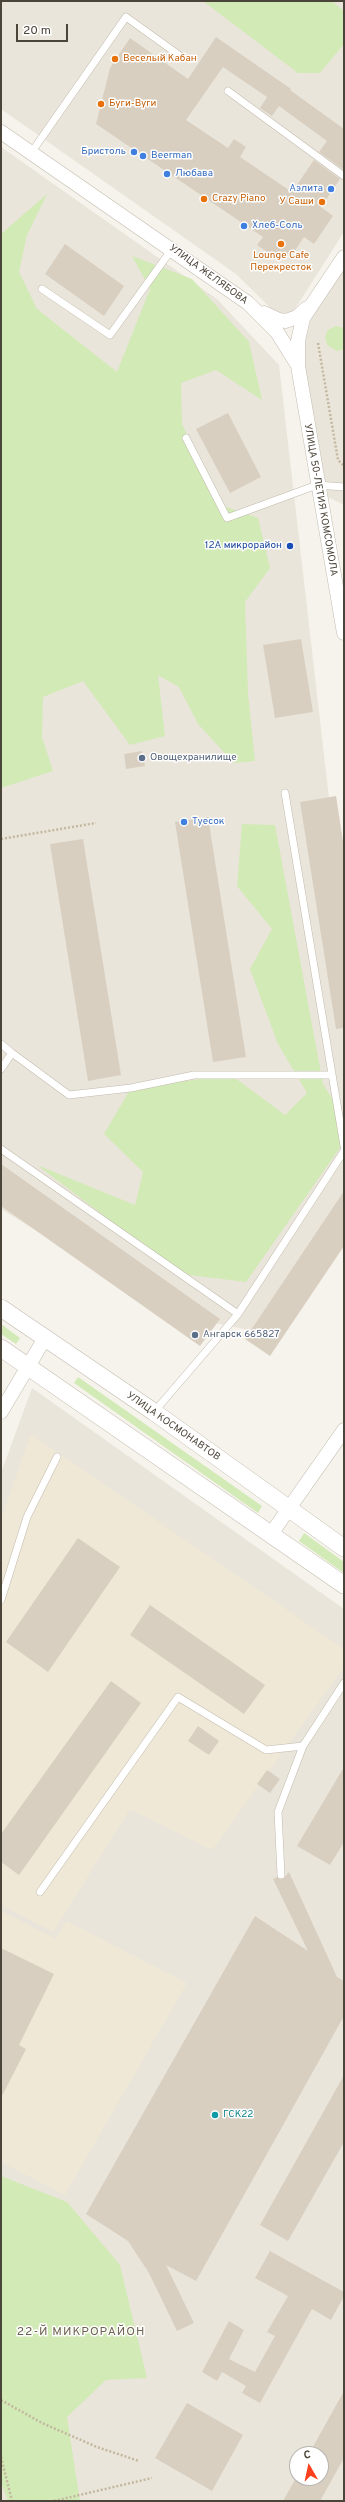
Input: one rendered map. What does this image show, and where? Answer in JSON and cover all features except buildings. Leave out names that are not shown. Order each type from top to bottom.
[{"type":"street","name":"УЛИЦА ЖЕЛЯБОВА","points":[[1,132],[248,303],[277,332],[298,366]]},
{"type":"street","points":[[298,366],[300,325],[311,304],[344,257]]},
{"type":"street","points":[[248,303],[272,317],[286,321],[297,317],[311,304]]},
{"type":"street","name":"УЛИЦА 50-ЛЕТИЯ КОМСОМОЛА","points":[[298,366],[317,485],[344,633]]},
{"type":"street","name":"УЛИЦА КОСМОНАВТОВ","points":[[1,1308],[154,1412],[344,1548]]},
{"type":"street","points":[[1,1412],[45,1338]]},
{"type":"street","points":[[1,1348],[344,1585]]},
{"type":"street","points":[[271,1534],[344,1430]]},
{"type":"lane","points":[[31,153],[126,17],[184,58]]},
{"type":"lane","points":[[228,91],[344,176]]},
{"type":"lane","points":[[42,289],[110,335],[172,249]]},
{"type":"lane","points":[[186,438],[227,518],[317,485],[344,487]]},
{"type":"lane","points":[[286,793],[344,1146]]},
{"type":"lane","points":[[1,1044],[69,1095],[131,1088],[194,1075],[332,1075]]},
{"type":"lane","points":[[1,1069],[12,1053]]},
{"type":"lane","points":[[1,1149],[238,1314]]},
{"type":"lane","points":[[154,1412],[238,1314],[344,1151]]},
{"type":"lane","points":[[1,1600],[27,1517],[57,1457]]},
{"type":"lane","points":[[281,1875],[278,1812],[303,1746],[344,1682]]},
{"type":"lane","points":[[40,1892],[178,1697],[266,1750],[303,1746]]},
{"type":"path","points":[[318,343],[338,460],[344,466]]},
{"type":"path","points":[[1,839],[96,824]]},
{"type":"path","points":[[1,2400],[42,2424],[96,2447],[139,2461]]},
{"type":"path","points":[[1,2457],[12,2501]]},
{"type":"path","points":[[54,2501],[152,2478]]},
{"type":"shaded area","points":[[1,1],[344,1],[344,232],[286,323],[236,274],[1,109]]},
{"type":"shaded area","points":[[1,147],[217,299],[279,365],[344,928],[344,1216],[268,1334],[172,1314],[1,1209]]},
{"type":"shaded area","points":[[344,270],[344,505],[328,497],[302,352],[312,315]]},
{"type":"shaded area","points":[[32,1388],[344,1609],[344,2501],[1,2501],[1,1473]]},
{"type":"shaded area","points":[[31,1434],[344,1649],[344,1667],[212,1850],[130,1809],[53,1932],[1,1905],[1,1519]]},
{"type":"shaded area","points":[[1,1911],[56,1939],[66,1921],[187,1983],[65,2195],[1,2162]]},
{"type":"green space","points":[[203,1],[332,1],[344,11],[344,44],[320,73],[298,73]]},
{"type":"green space","points":[[47,194],[27,235],[19,272],[37,309],[117,372],[150,289],[132,256],[192,279],[249,342],[262,400],[216,370],[181,383],[182,424],[218,504],[258,518],[270,568],[245,602],[248,694],[255,761],[234,763],[198,724],[179,687],[158,675],[165,736],[130,745],[83,681],[43,697],[42,737],[53,771],[1,788],[1,234]]},
{"type":"green space","points":[[336,326],[344,328],[344,349],[337,351],[327,345],[325,337],[328,330]]},
{"type":"green space","points":[[242,824],[275,825],[323,1084],[344,1118],[344,1142],[246,1282],[181,1274],[37,1165],[135,1205],[143,1172],[104,1134],[131,1088],[231,1075],[285,1115],[307,1093],[278,1044],[250,969],[272,929],[237,886]]},
{"type":"green space","points":[[1,1324],[20,1338],[16,1344],[1,1334]]},
{"type":"green space","points":[[78,1377],[262,1506],[258,1513],[74,1383]]},
{"type":"green space","points":[[304,1533],[344,1562],[344,1573],[299,1541]]},
{"type":"green space","points":[[1,2176],[67,2202],[120,2265],[147,2378],[106,2380],[67,2417],[80,2501],[8,2501],[1,2482]]},
{"type":"place","name":"Веселый Кабан","points":[[115,59]]},
{"type":"place","name":"Буги-Вуги","points":[[101,104]]},
{"type":"place","name":"Бристоль","points":[[134,152]]},
{"type":"place","name":"Beerman","points":[[143,156]]},
{"type":"place","name":"Любава","points":[[167,174]]},
{"type":"place","name":"Аэлита","points":[[331,189]]},
{"type":"place","name":"Crazy Piano","points":[[204,199]]},
{"type":"place","name":"У Саши","points":[[322,202]]},
{"type":"place","name":"Хлеб-Соль","points":[[244,226]]},
{"type":"place","name":"Lounge Cafe Перекресток","points":[[281,244]]},
{"type":"place","name":"12А микрорайон","points":[[290,546]]},
{"type":"place","name":"Овощехранилище","points":[[142,758]]},
{"type":"place","name":"Туесок","points":[[184,822]]},
{"type":"place","name":"Ангарск 665827","points":[[195,1335]]},
{"type":"place","name":"ГСК22","points":[[215,2115]]},
{"type":"district","name":"22-Й МИКРОРАЙОН","points":[[81,2333]]}]
